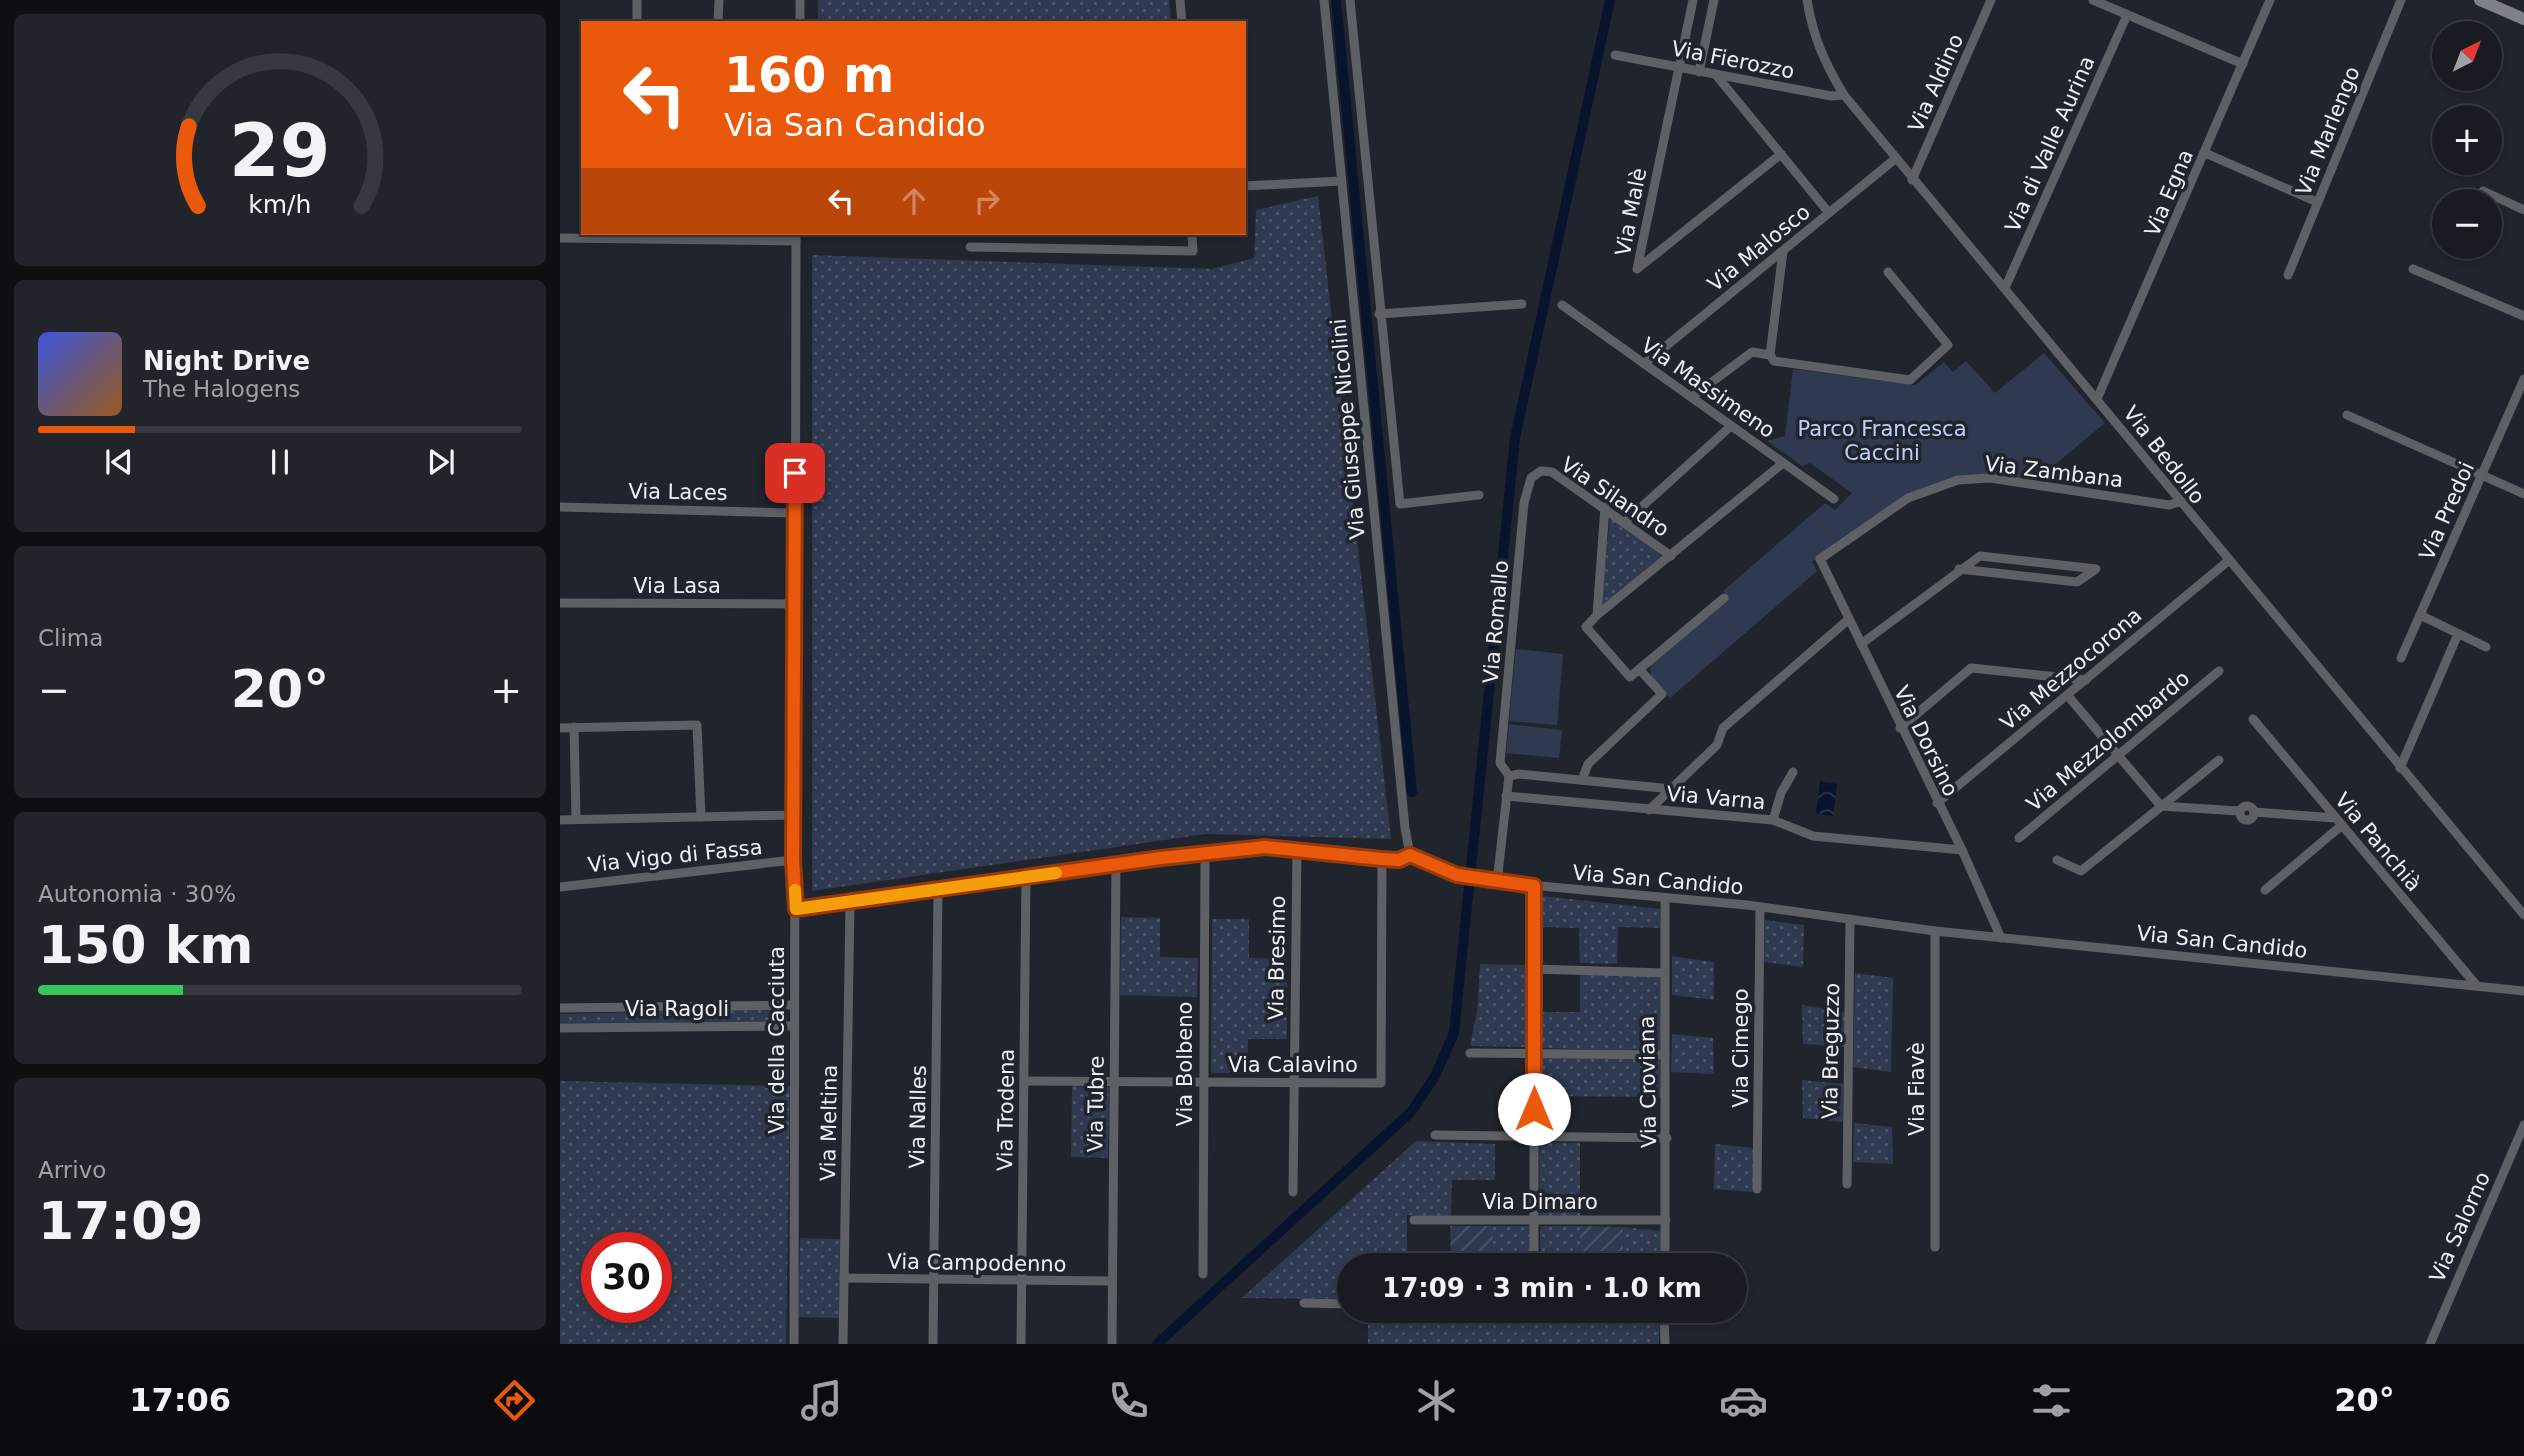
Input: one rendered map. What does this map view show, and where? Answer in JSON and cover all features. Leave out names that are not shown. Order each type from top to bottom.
[{"type":"street","points":[[637,21],[638,0]]},
{"type":"street","points":[[718,21],[719,0]]},
{"type":"street","points":[[800,0],[800,21]]},
{"type":"street","points":[[1180,0],[1182,21]]},
{"type":"street","name":"Via Giuseppe Nicolini","points":[[1324,0],[1405,828],[1410,855]]},
{"type":"street","points":[[1350,0],[1379,314],[1400,504],[1479,495]]},
{"type":"street","points":[[1678,68],[1693,0]]},
{"type":"street","points":[[1699,72],[1714,0]]},
{"type":"street","name":"Via Bedollo","points":[[1807,0],[1813,34],[1825,64],[1844,95],[2524,915]]},
{"type":"street","name":"Via Aldino","points":[[1912,180],[1991,0]]},
{"type":"street","points":[[2093,0],[2243,64]]},
{"type":"street","name":"Via Egna","points":[[2097,399],[2270,0]]},
{"type":"street","name":"Via Marlengo","points":[[2288,275],[2401,0]]},
{"type":"street","points":[[2480,0],[2524,19]]},
{"type":"street","name":"Via di Valle Aurina","points":[[2005,288],[2127,15]]},
{"type":"street","name":"Via Fierozzo","points":[[1615,55],[1716,75],[1844,95]]},
{"type":"street","name":"Via Malè","points":[[1678,68],[1636,269],[1781,154]]},
{"type":"street","points":[[1716,75],[1829,213]]},
{"type":"street","points":[[2205,153],[2317,202]]},
{"type":"street","name":"Via Malosco","points":[[1644,363],[1895,159]]},
{"type":"street","points":[[1246,186],[1341,181]]},
{"type":"street","points":[[2502,200],[2524,210]]},
{"type":"street","points":[[970,247],[1193,251],[1192,235]]},
{"type":"street","points":[[560,238],[796,237]]},
{"type":"street","name":"Via della Cacciuta","points":[[794,1344],[796,237]]},
{"type":"street","points":[[1783,251],[1770,355],[1774,361],[1910,380],[1948,345],[1888,272]]},
{"type":"street","points":[[2413,269],[2524,316]]},
{"type":"street","points":[[1379,314],[1522,304]]},
{"type":"street","name":"Via Massimeno","points":[[1562,305],[1834,499]]},
{"type":"street","points":[[1692,397],[1752,352],[1770,355]]},
{"type":"street","name":"Via Predoi","points":[[2402,658],[2524,379]]},
{"type":"street","points":[[2347,415],[2524,494]]},
{"type":"street","points":[[1625,522],[1731,426]]},
{"type":"street","points":[[1724,598],[1630,677],[1586,627],[1597,615],[1783,463]]},
{"type":"street","name":"Via Silandro","points":[[1538,472],[1552,472],[1671,556]]},
{"type":"street","name":"Via Romallo","points":[[1509,776],[1500,763],[1523,516],[1528,484],[1538,472]]},
{"type":"street","name":"Via Zambana","points":[[1820,559],[1908,498],[1958,480],[1990,478],[2169,505],[2179,502]]},
{"type":"street","name":"Via Laces","points":[[560,507],[795,513]]},
{"type":"street","points":[[1597,615],[1605,507]]},
{"type":"street","points":[[1861,645],[1959,569],[1980,556],[2096,569],[2077,582],[1959,569]]},
{"type":"street","name":"Via Dorsino","points":[[1820,559],[1900,728],[1962,850],[2001,938]]},
{"type":"street","name":"Via Mezzocorona","points":[[1937,803],[2228,561]]},
{"type":"street","name":"Via Lasa","points":[[560,603],[794,604]]},
{"type":"street","points":[[2420,615],[2486,647]]},
{"type":"street","points":[[1649,810],[1717,744],[1723,729],[1849,619]]},
{"type":"street","points":[[2400,768],[2458,634]]},
{"type":"street","points":[[1900,728],[1971,668],[2086,680]]},
{"type":"street","points":[[1582,780],[1588,764],[1662,694],[1640,670]]},
{"type":"street","name":"Via Mezzolombardo","points":[[2019,838],[2219,671]]},
{"type":"street","points":[[2068,696],[2161,806],[2239,811],[2249,805],[2254,813],[2338,822]]},
{"type":"street","name":"Via Panchià","points":[[2253,719],[2477,986]]},
{"type":"street","points":[[560,728],[698,725],[701,817]]},
{"type":"street","points":[[574,727],[576,819]]},
{"type":"street","points":[[2057,860],[2081,871],[2219,760]]},
{"type":"street","points":[[1773,820],[1781,793],[1793,772]]},
{"type":"street","points":[[1497,882],[1509,776],[1519,774],[1672,789]]},
{"type":"street","name":"Via Varna","points":[[1506,796],[1773,820],[1814,836],[1962,850]]},
{"type":"street","points":[[560,820],[793,815]]},
{"type":"street","points":[[2265,890],[2338,822]]},
{"type":"street","points":[[796,909],[1116,864],[1265,847],[1399,860],[1410,855]]},
{"type":"street","name":"Via Bresimo","points":[[1293,1192],[1292,1083],[1297,851]]},
{"type":"street","name":"Via Bolbeno","points":[[1203,1274],[1205,855]]},
{"type":"street","name":"Via San Candido","points":[[1410,855],[1457,875],[1497,882],[1760,907],[1934,931],[2524,990]]},
{"type":"street","name":"Via Calavino","points":[[1024,1081],[1381,1083],[1382,859]]},
{"type":"street","name":"Via Vigo di Fassa","points":[[560,887],[793,860]]},
{"type":"street","name":"Via Tubre","points":[[1112,1344],[1116,864]]},
{"type":"street","name":"Via Trodena","points":[[1021,1344],[1026,877]]},
{"type":"street","points":[[1534,886],[1534,1253]]},
{"type":"street","name":"Via Nalles","points":[[933,1344],[938,890]]},
{"type":"street","name":"Via Croviana","points":[[1665,898],[1665,1253]]},
{"type":"street","name":"Via Meltina","points":[[843,1344],[850,903]]},
{"type":"street","name":"Via Cimego","points":[[1757,1189],[1760,907]]},
{"type":"street","name":"Via Breguzzo","points":[[1847,1184],[1850,919]]},
{"type":"street","name":"Via Fiavè","points":[[1934,931],[1935,1247]]},
{"type":"street","points":[[1534,969],[1665,973]]},
{"type":"street","points":[[560,1009],[794,1005]]},
{"type":"street","name":"Via Ragoli","points":[[560,1028],[794,1026]]},
{"type":"street","points":[[1470,1053],[1665,1055]]},
{"type":"street","name":"Via Salorno","points":[[2430,1344],[2524,1125]]},
{"type":"street","points":[[1435,1135],[1667,1138]]},
{"type":"street","name":"Via Dimaro","points":[[1414,1220],[1666,1220]]},
{"type":"street","name":"Via Campodenno","points":[[844,1279],[1111,1281]]},
{"type":"street","points":[[1304,1303],[1337,1304]]},
{"type":"street","points":[[1664,1323],[1665,1344]]},
{"type":"green space","points":[[818,0],[1169,0],[1171,21],[818,21]]},
{"type":"green space","points":[[1318,196],[1391,839],[1206,834],[812,891],[812,255],[1212,269],[1254,258],[1256,210]]},
{"type":"green space","name":"Parco Francesca Caccini","points":[[2044,353],[2105,423],[2034,482],[1991,474],[1908,494],[1812,562],[1817,571],[1670,698],[1651,676],[1650,664],[1728,597],[1723,591],[1825,503],[1835,510],[1852,493],[1810,463],[1802,466],[1767,441],[1785,436],[1793,369],[1915,385],[1944,362],[1953,372],[1966,361],[1995,393]]},
{"type":"green space","points":[[1610,516],[1662,556],[1601,606]]},
{"type":"green space","points":[[1516,649],[1563,654],[1557,725],[1509,721]]},
{"type":"green space","points":[[1509,724],[1562,730],[1559,758],[1506,753]]},
{"type":"green space","points":[[1542,896],[1660,909],[1661,928],[1618,927],[1617,964],[1580,963],[1579,928],[1542,927]]},
{"type":"green space","points":[[1121,917],[1160,918],[1160,957],[1198,958],[1197,997],[1120,995]]},
{"type":"green space","points":[[1212,919],[1249,919],[1249,958],[1287,959],[1287,1039],[1248,1039],[1248,1073],[1211,1073]]},
{"type":"green space","points":[[1765,920],[1804,925],[1803,967],[1764,962]]},
{"type":"green space","points":[[1672,956],[1714,962],[1714,1000],[1672,995]]},
{"type":"green space","points":[[1480,964],[1530,965],[1529,1047],[1470,1046],[1477,1012]]},
{"type":"green space","points":[[1580,973],[1661,976],[1661,1051],[1540,1048],[1540,1012],[1580,1012]]},
{"type":"green space","points":[[1855,973],[1893,978],[1891,1072],[1853,1067]]},
{"type":"green space","points":[[1802,1005],[1845,1012],[1845,1047],[1803,1044]]},
{"type":"green space","points":[[787,1009],[787,1022],[560,1023],[560,1014]]},
{"type":"green space","points":[[1672,1034],[1713,1038],[1714,1074],[1671,1072]]},
{"type":"green space","points":[[1540,1057],[1660,1059],[1661,1097],[1540,1096]]},
{"type":"green space","points":[[1802,1080],[1843,1084],[1843,1122],[1803,1118]]},
{"type":"green space","points":[[560,1081],[790,1086],[786,1344],[560,1344]]},
{"type":"green space","points":[[1072,1086],[1109,1087],[1108,1158],[1071,1157]]},
{"type":"green space","points":[[1854,1123],[1892,1127],[1893,1164],[1853,1162]]},
{"type":"green space","points":[[1416,1141],[1495,1144],[1495,1180],[1452,1180],[1451,1216],[1407,1215],[1407,1253],[1337,1253],[1337,1299],[1242,1298]]},
{"type":"green space","points":[[1539,1142],[1580,1143],[1580,1218],[1540,1218]]},
{"type":"green space","points":[[1715,1144],[1753,1148],[1753,1192],[1714,1189]]},
{"type":"green space","points":[[1450,1226],[1493,1226],[1493,1253],[1451,1253]]},
{"type":"green space","points":[[1493,1226],[1531,1226],[1531,1253],[1492,1253]]},
{"type":"green space","points":[[1540,1226],[1580,1226],[1580,1253],[1540,1253]]},
{"type":"green space","points":[[1580,1226],[1623,1227],[1623,1253],[1580,1253]]},
{"type":"green space","points":[[1623,1227],[1661,1231],[1661,1253],[1623,1253]]},
{"type":"green space","points":[[800,1238],[840,1239],[839,1318],[798,1317]]},
{"type":"green space","points":[[1368,1323],[1660,1323],[1659,1344],[1368,1344]]},
{"type":"water","points":[[1820,781],[1837,784],[1833,816],[1816,814]]},
{"type":"waterway","points":[[1336,0],[1412,792]]},
{"type":"waterway","points":[[1157,1344],[1411,1112],[1435,1076],[1454,1033],[1515,438],[1610,0]]},
{"type":"slow traffic","points":[[795,890],[796,909],[1056,873]]},
{"type":"route","points":[[795,473],[793,860],[796,909],[1161,858],[1265,847],[1399,860],[1410,855],[1457,875],[1534,886],[1534,1109]]}]
